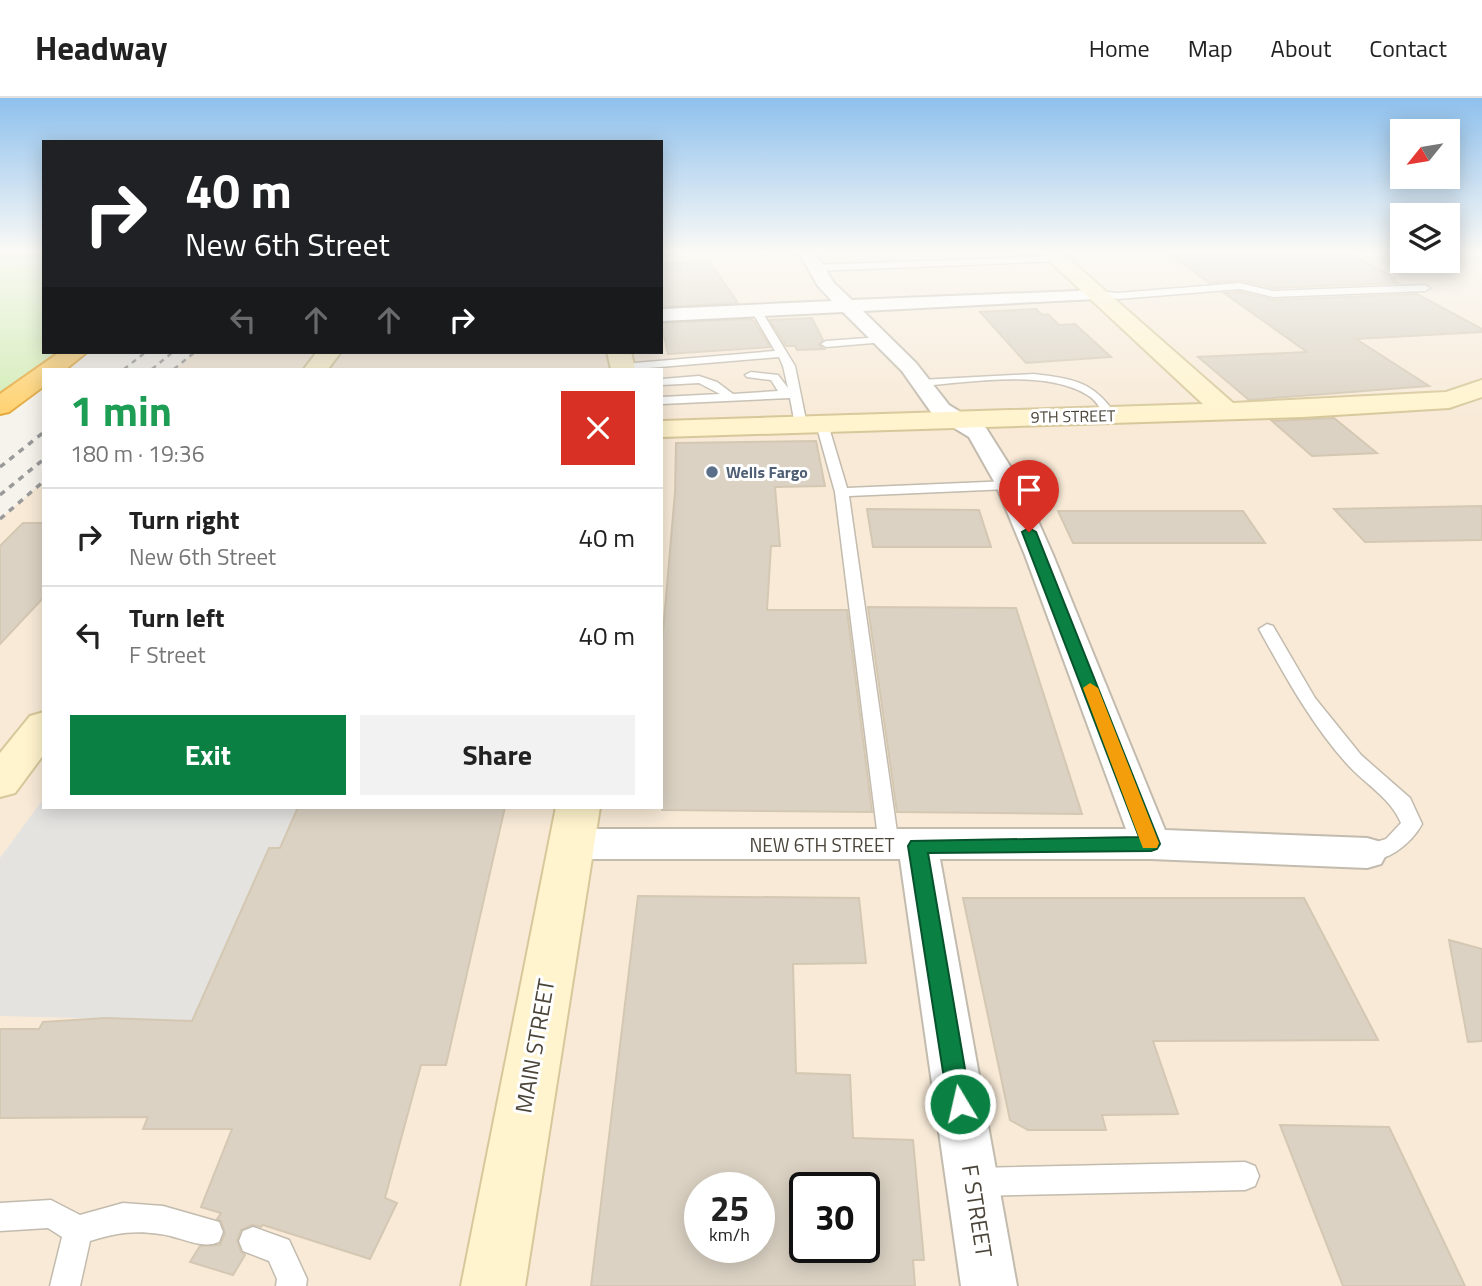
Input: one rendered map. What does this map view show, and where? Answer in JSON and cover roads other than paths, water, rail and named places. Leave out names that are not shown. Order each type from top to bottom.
[{"type":"highway","points":[[52,368],[72,354]]},
{"type":"highway","points":[[0,405],[42,375]]},
{"type":"main road","points":[[1110,306],[1227,412]]},
{"type":"main road","points":[[317,368],[327,354]]},
{"type":"main road","name":"9TH STREET","points":[[663,429],[1227,412],[1449,400],[1482,388]]},
{"type":"main road","points":[[0,782],[42,728]]},
{"type":"main road","name":"MAIN STREET","points":[[493,1286],[575,825]]},
{"type":"street","points":[[663,315],[836,306]]},
{"type":"street","points":[[846,306],[909,367],[941,410],[978,433],[1009,485],[1039,555],[1151,844]]},
{"type":"street","name":"NEW 6TH STREET","points":[[575,825],[903,846],[1151,844],[1367,853]]},
{"type":"street","name":"F STREET","points":[[903,846],[972,1182],[989,1286]]},
{"type":"lane","points":[[756,310],[789,366],[790,394]]},
{"type":"lane","points":[[826,344],[881,340]]},
{"type":"lane","points":[[622,363],[780,350],[795,346]]},
{"type":"lane","points":[[751,375],[774,377],[790,394],[812,424],[842,492],[903,846]]},
{"type":"lane","points":[[663,382],[724,377]]},
{"type":"lane","points":[[920,383],[1051,377],[1074,383],[1096,395],[1110,415]]},
{"type":"lane","points":[[700,379],[714,383],[730,397]]},
{"type":"lane","points":[[663,401],[790,394]]},
{"type":"lane","points":[[842,492],[1009,485]]},
{"type":"lane","points":[[1267,629],[1308,701],[1338,740],[1354,760],[1403,803],[1412,824],[1394,845],[1367,853]]},
{"type":"lane","points":[[972,1182],[1245,1176]]},
{"type":"lane","points":[[0,1217],[51,1214],[78,1230],[123,1217],[163,1220],[209,1232]]},
{"type":"lane","points":[[65,1286],[78,1230]]},
{"type":"lane","points":[[253,1241],[279,1250],[292,1279],[291,1286]]},
{"type":"railway","points":[[125,368],[143,354]]},
{"type":"railway","points":[[153,368],[171,354]]},
{"type":"railway","points":[[175,368],[193,354]]},
{"type":"railway","points":[[0,467],[42,434]]},
{"type":"railway","points":[[0,495],[42,461]]},
{"type":"railway","points":[[0,519],[42,483]]},
{"type":"place","name":"Wells Fargo","points":[[712,472]]}]
